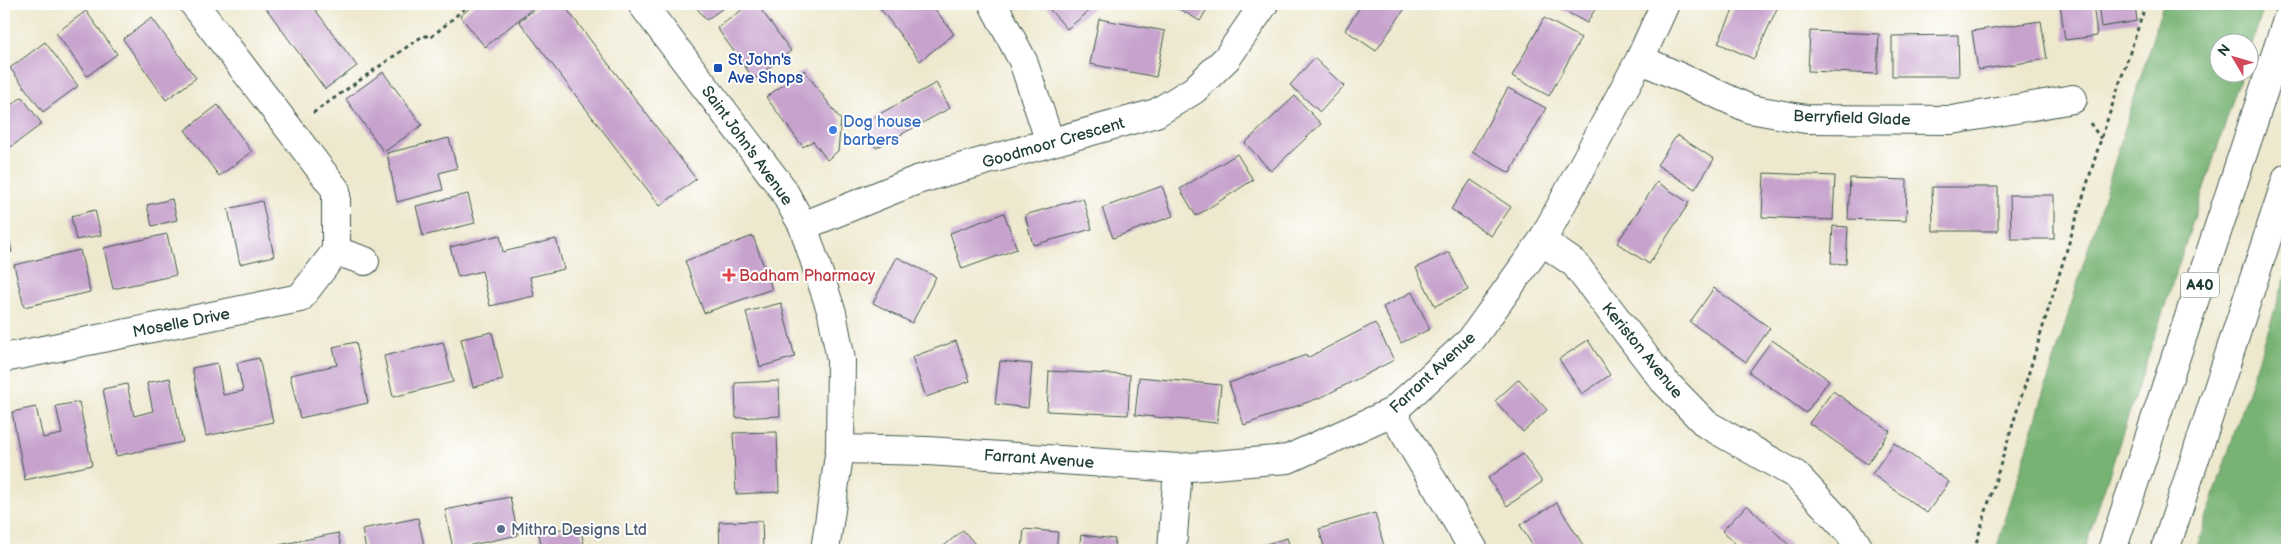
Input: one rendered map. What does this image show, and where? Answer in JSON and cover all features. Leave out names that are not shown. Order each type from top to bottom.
[{"type":"main road","points":[[194,4],[336,190],[336,251],[365,261]]},
{"type":"main road","name":"Saint John's Avenue","points":[[642,4],[782,188],[804,226],[832,313],[841,360],[840,449],[825,550]]},
{"type":"main road","points":[[993,4],[1023,61],[1050,142]]},
{"type":"main road","name":"Goodmoor Crescent","points":[[804,226],[917,180],[1156,113],[1194,90],[1227,58],[1264,4]]},
{"type":"main road","name":"Farrant Avenue","points":[[840,449],[928,451],[1178,468],[1288,459],[1392,412],[1471,340],[1542,241],[1640,59],[1665,4]]},
{"type":"main road","name":"A40","points":[[2112,550],[2287,20]]},
{"type":"main road","name":"Berryfield Glade","points":[[1640,59],[1750,109],[1806,119],[1952,120],[2073,99]]},
{"type":"main road","points":[[2165,550],[2287,178]]},
{"type":"main road","name":"Keriston Avenue","points":[[1542,241],[1575,264],[1663,380],[1706,424],[1796,474],[1849,532],[1860,550]]},
{"type":"main road","name":"Moselle Drive","points":[[4,358],[300,298],[336,251]]},
{"type":"main road","points":[[1392,412],[1474,550]]},
{"type":"main road","points":[[1172,550],[1178,468]]},
{"type":"path","points":[[290,130],[424,35],[430,38],[470,4]]},
{"type":"path","points":[[1974,550],[2101,139],[2146,4]]},
{"type":"green space","points":[[2163,4],[2265,4],[2256,32],[2208,32],[2208,82],[2239,82],[2084,550],[1996,550]]},
{"type":"green space","points":[[2287,273],[2287,550],[2196,550]]},
{"type":"building","points":[[263,4],[311,4],[357,66],[325,89]]},
{"type":"building","points":[[475,4],[538,4],[485,47],[460,16]]},
{"type":"building","points":[[542,4],[563,4],[696,179],[660,206],[519,21]]},
{"type":"building","points":[[694,4],[729,4],[706,20]]},
{"type":"building","points":[[750,4],[757,4],[791,51],[754,79],[717,28]]},
{"type":"building","points":[[884,4],[931,4],[954,34],[920,61],[879,7]]},
{"type":"building","points":[[1045,4],[1098,4],[1067,29]]},
{"type":"building","points":[[1171,4],[1210,4],[1200,21]]},
{"type":"building","points":[[1362,4],[1408,4],[1376,51],[1345,30]]},
{"type":"building","points":[[1552,4],[1598,4],[1587,23]]},
{"type":"building","points":[[1736,4],[1779,4],[1754,59],[1718,43]]},
{"type":"building","points":[[2060,4],[2093,4],[2097,36],[2065,40]]},
{"type":"building","points":[[2098,4],[2135,4],[2137,21],[2101,27]]},
{"type":"building","points":[[86,11],[117,54],[87,76],[56,33]]},
{"type":"building","points":[[152,18],[196,78],[166,100],[123,39]]},
{"type":"building","points":[[1544,18],[1581,38],[1549,96],[1512,76]]},
{"type":"building","points":[[1099,19],[1165,31],[1156,77],[1090,64]]},
{"type":"building","points":[[2041,21],[2047,59],[1978,70],[1972,31]]},
{"type":"building","points":[[1810,31],[1879,34],[1877,74],[1808,71]]},
{"type":"building","points":[[1958,35],[1959,76],[1892,76],[1892,36]]},
{"type":"building","points":[[45,42],[78,86],[43,112],[10,68]]},
{"type":"building","points":[[1314,58],[1344,86],[1320,112],[1290,85]]},
{"type":"building","points":[[804,70],[841,120],[838,151],[827,160],[813,141],[803,147],[766,97]]},
{"type":"building","points":[[383,72],[422,125],[384,152],[346,99]]},
{"type":"building","points":[[936,83],[950,108],[876,148],[863,123]]},
{"type":"building","points":[[1508,88],[1546,108],[1510,173],[1472,152]]},
{"type":"building","points":[[1295,96],[1321,124],[1271,171],[1245,143]]},
{"type":"building","points":[[22,97],[42,124],[4,152],[4,110]]},
{"type":"building","points":[[218,105],[252,152],[219,176],[185,130]]},
{"type":"building","points":[[1677,135],[1714,159],[1695,189],[1657,165]]},
{"type":"building","points":[[449,138],[457,168],[439,173],[443,190],[397,202],[387,153]]},
{"type":"building","points":[[1237,154],[1253,180],[1196,216],[1180,189]]},
{"type":"building","points":[[1764,173],[1835,176],[1833,220],[1762,217]]},
{"type":"building","points":[[1850,178],[1907,180],[1906,221],[1848,219]]},
{"type":"building","points":[[1471,180],[1511,207],[1491,236],[1451,209]]},
{"type":"building","points":[[1657,182],[1689,203],[1649,264],[1617,243]]},
{"type":"building","points":[[1162,186],[1173,216],[1113,238],[1102,208]]},
{"type":"building","points":[[1932,187],[1998,187],[1998,231],[1933,231]]},
{"type":"building","points":[[468,194],[475,223],[423,236],[416,206]]},
{"type":"building","points":[[2010,195],[2054,195],[2054,239],[2011,239]]},
{"type":"building","points":[[1083,198],[1092,229],[1033,245],[1025,215]]},
{"type":"building","points":[[172,199],[177,220],[152,226],[147,205]]},
{"type":"building","points":[[262,201],[274,256],[240,264],[228,209]]},
{"type":"building","points":[[95,210],[101,235],[76,240],[71,216]]},
{"type":"building","points":[[1004,213],[1017,249],[962,269],[950,233]]},
{"type":"building","points":[[1833,226],[1848,227],[1846,264],[1831,263]]},
{"type":"building","points":[[4,230],[7,230],[12,252],[4,254]]},
{"type":"building","points":[[167,234],[176,275],[113,289],[104,248]]},
{"type":"building","points":[[500,235],[503,252],[556,239],[564,269],[530,277],[534,296],[490,306],[482,271],[458,277],[450,247]]},
{"type":"building","name":"Badham Pharmacy","points":[[753,236],[772,289],[704,313],[685,261]]},
{"type":"building","points":[[80,250],[90,292],[24,307],[14,265]]},
{"type":"building","points":[[1449,252],[1468,290],[1435,306],[1416,268]]},
{"type":"building","points":[[897,257],[936,277],[912,323],[873,303]]},
{"type":"building","points":[[1714,288],[1770,328],[1746,362],[1690,322]]},
{"type":"building","points":[[1412,292],[1430,329],[1401,343],[1383,307]]},
{"type":"building","points":[[781,303],[795,357],[760,367],[746,312]]},
{"type":"building","points":[[1375,323],[1394,360],[1322,397],[1244,425],[1229,383],[1306,355],[1307,358]]},
{"type":"building","points":[[492,332],[503,380],[473,387],[461,339]]},
{"type":"building","points":[[1588,340],[1610,375],[1582,394],[1559,359]]},
{"type":"building","points":[[1772,340],[1829,380],[1806,413],[1749,372]]},
{"type":"building","points":[[956,341],[970,381],[926,397],[912,357]]},
{"type":"building","points":[[356,342],[368,403],[300,418],[290,375],[337,365],[333,347]]},
{"type":"building","points":[[443,342],[453,382],[393,397],[384,356]]},
{"type":"building","points":[[259,358],[273,422],[206,436],[192,368],[217,363],[223,395],[243,391],[237,363]]},
{"type":"building","points":[[1000,361],[1032,364],[1028,408],[995,404]]},
{"type":"building","points":[[1049,371],[1130,375],[1128,415],[1047,411]]},
{"type":"building","points":[[1139,377],[1221,385],[1217,423],[1135,415]]},
{"type":"building","points":[[170,378],[183,442],[116,456],[103,389],[127,384],[134,416],[153,411],[147,383]]},
{"type":"building","points":[[1519,379],[1547,410],[1523,432],[1495,401]]},
{"type":"building","points":[[779,381],[780,416],[736,418],[735,383]]},
{"type":"building","points":[[1833,391],[1890,431],[1867,464],[1809,423]]},
{"type":"building","points":[[79,402],[92,465],[25,480],[12,412],[36,407],[43,438],[62,434],[56,406]]},
{"type":"building","points":[[777,432],[779,492],[736,494],[733,433]]},
{"type":"building","points":[[1894,443],[1949,482],[1927,513],[1872,474]]},
{"type":"building","points":[[1523,454],[1542,482],[1507,506],[1488,478]]},
{"type":"building","points":[[510,497],[518,535],[453,549],[445,510]]},
{"type":"building","points":[[1557,503],[1586,550],[1535,550],[1520,525]]},
{"type":"building","points":[[1747,505],[1794,550],[1742,550],[1722,531]]},
{"type":"building","points":[[1375,513],[1385,550],[1325,550],[1319,529]]},
{"type":"building","points":[[418,518],[425,550],[366,550],[362,529]]},
{"type":"building","points":[[762,521],[763,550],[720,550],[719,522]]},
{"type":"building","points":[[580,525],[585,550],[542,550],[539,534]]},
{"type":"building","points":[[1024,529],[1058,532],[1056,550],[1022,550]]},
{"type":"building","points":[[963,530],[980,550],[939,550]]},
{"type":"building","points":[[338,533],[342,550],[280,550],[279,545]]},
{"type":"building","points":[[1081,535],[1115,539],[1114,550],[1079,550]]},
{"type":"building","points":[[1287,538],[1291,550],[1245,550]]},
{"type":"building","points":[[260,546],[261,550],[246,550],[246,549]]},
{"type":"place","name":"St John's Ave Shops","points":[[718,68]]},
{"type":"place","name":"Dog house barbers","points":[[833,130]]},
{"type":"place","name":"Badham Pharmacy","points":[[729,275]]},
{"type":"place","name":"Mithra Designs Ltd","points":[[501,529]]}]
